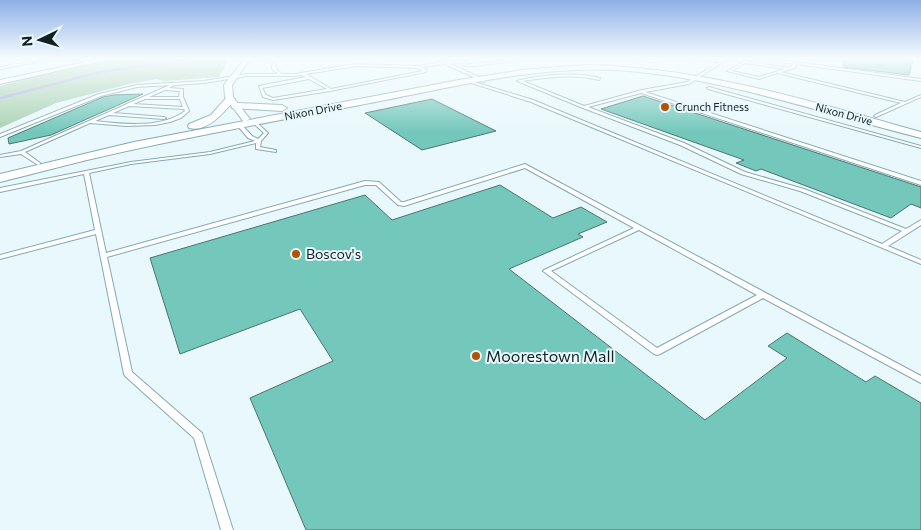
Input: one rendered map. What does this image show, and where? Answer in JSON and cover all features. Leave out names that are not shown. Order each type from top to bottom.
[{"type":"street","name":"Nixon Drive","points":[[0,177],[38,164],[104,146],[246,122],[312,106],[439,84]]},
{"type":"street","name":"Nixon Drive","points":[[0,177],[85,156],[246,122],[443,84]]},
{"type":"street","name":"Nixon Drive","points":[[733,84],[870,118],[921,128]]},
{"type":"street","points":[[228,85],[233,103],[246,122]]},
{"type":"street","points":[[162,135],[211,119],[233,103],[273,109],[312,106]]},
{"type":"street","name":"Nixon Drive","points":[[870,118],[921,134]]},
{"type":"lane","points":[[0,136],[106,93],[158,84]]},
{"type":"lane","points":[[0,156],[22,152],[174,84]]},
{"type":"lane","points":[[218,84],[228,85]]},
{"type":"lane","points":[[278,84],[260,87],[264,96],[273,99],[362,84]]},
{"type":"lane","points":[[319,84],[330,90]]},
{"type":"lane","points":[[487,84],[921,262]]},
{"type":"lane","points":[[487,84],[526,99]]},
{"type":"lane","points":[[526,84],[682,144],[744,173],[802,190],[907,231]]},
{"type":"lane","points":[[584,107],[642,91],[684,84]]},
{"type":"lane","points":[[825,84],[905,103]]},
{"type":"lane","points":[[709,88],[921,147]]},
{"type":"lane","points":[[89,122],[128,126],[182,116],[186,108],[182,98],[182,90],[163,89]]},
{"type":"lane","points":[[642,91],[921,183]]},
{"type":"lane","points":[[849,126],[921,96]]},
{"type":"lane","points":[[144,98],[182,98]]},
{"type":"lane","points":[[127,105],[186,108]]},
{"type":"lane","points":[[107,114],[175,118]]},
{"type":"lane","points":[[246,122],[250,137],[259,141]]},
{"type":"lane","points":[[0,190],[139,162],[210,153],[259,141],[266,134],[246,122]]},
{"type":"lane","points":[[259,141],[258,148],[274,151]]},
{"type":"lane","points":[[22,152],[38,164]]},
{"type":"lane","points":[[104,256],[365,182],[377,183],[400,204],[404,204],[525,166],[921,380]]},
{"type":"lane","points":[[86,172],[128,374],[198,436],[227,530]]},
{"type":"lane","points":[[883,246],[921,222]]},
{"type":"lane","points":[[639,228],[546,271],[657,352],[762,294]]},
{"type":"lane","points":[[0,257],[98,231]]},
{"type":"green space","points":[[8,84],[130,84],[56,103],[0,128],[0,86]]},
{"type":"building","points":[[143,94],[51,135],[9,144],[8,138],[103,97]]},
{"type":"building","points":[[643,96],[921,187],[921,208],[911,204],[891,218],[761,169],[756,171],[736,163],[744,160],[601,109]]},
{"type":"building","points":[[432,99],[496,131],[422,150],[365,113]]},
{"type":"building","name":"Moorestown Mall","points":[[500,185],[553,218],[581,207],[607,222],[578,234],[583,237],[509,269],[705,420],[787,358],[768,346],[787,333],[866,382],[875,376],[921,403],[921,530],[306,530],[250,398],[333,361],[300,309],[180,354],[150,258],[365,195],[392,220]]},
{"type":"waterway","points":[[0,98],[55,84]]},
{"type":"place","name":"Crunch Fitness","points":[[665,107]]},
{"type":"place","name":"Boscov's","points":[[296,254]]},
{"type":"place","name":"Moorestown Mall","points":[[476,356]]}]
